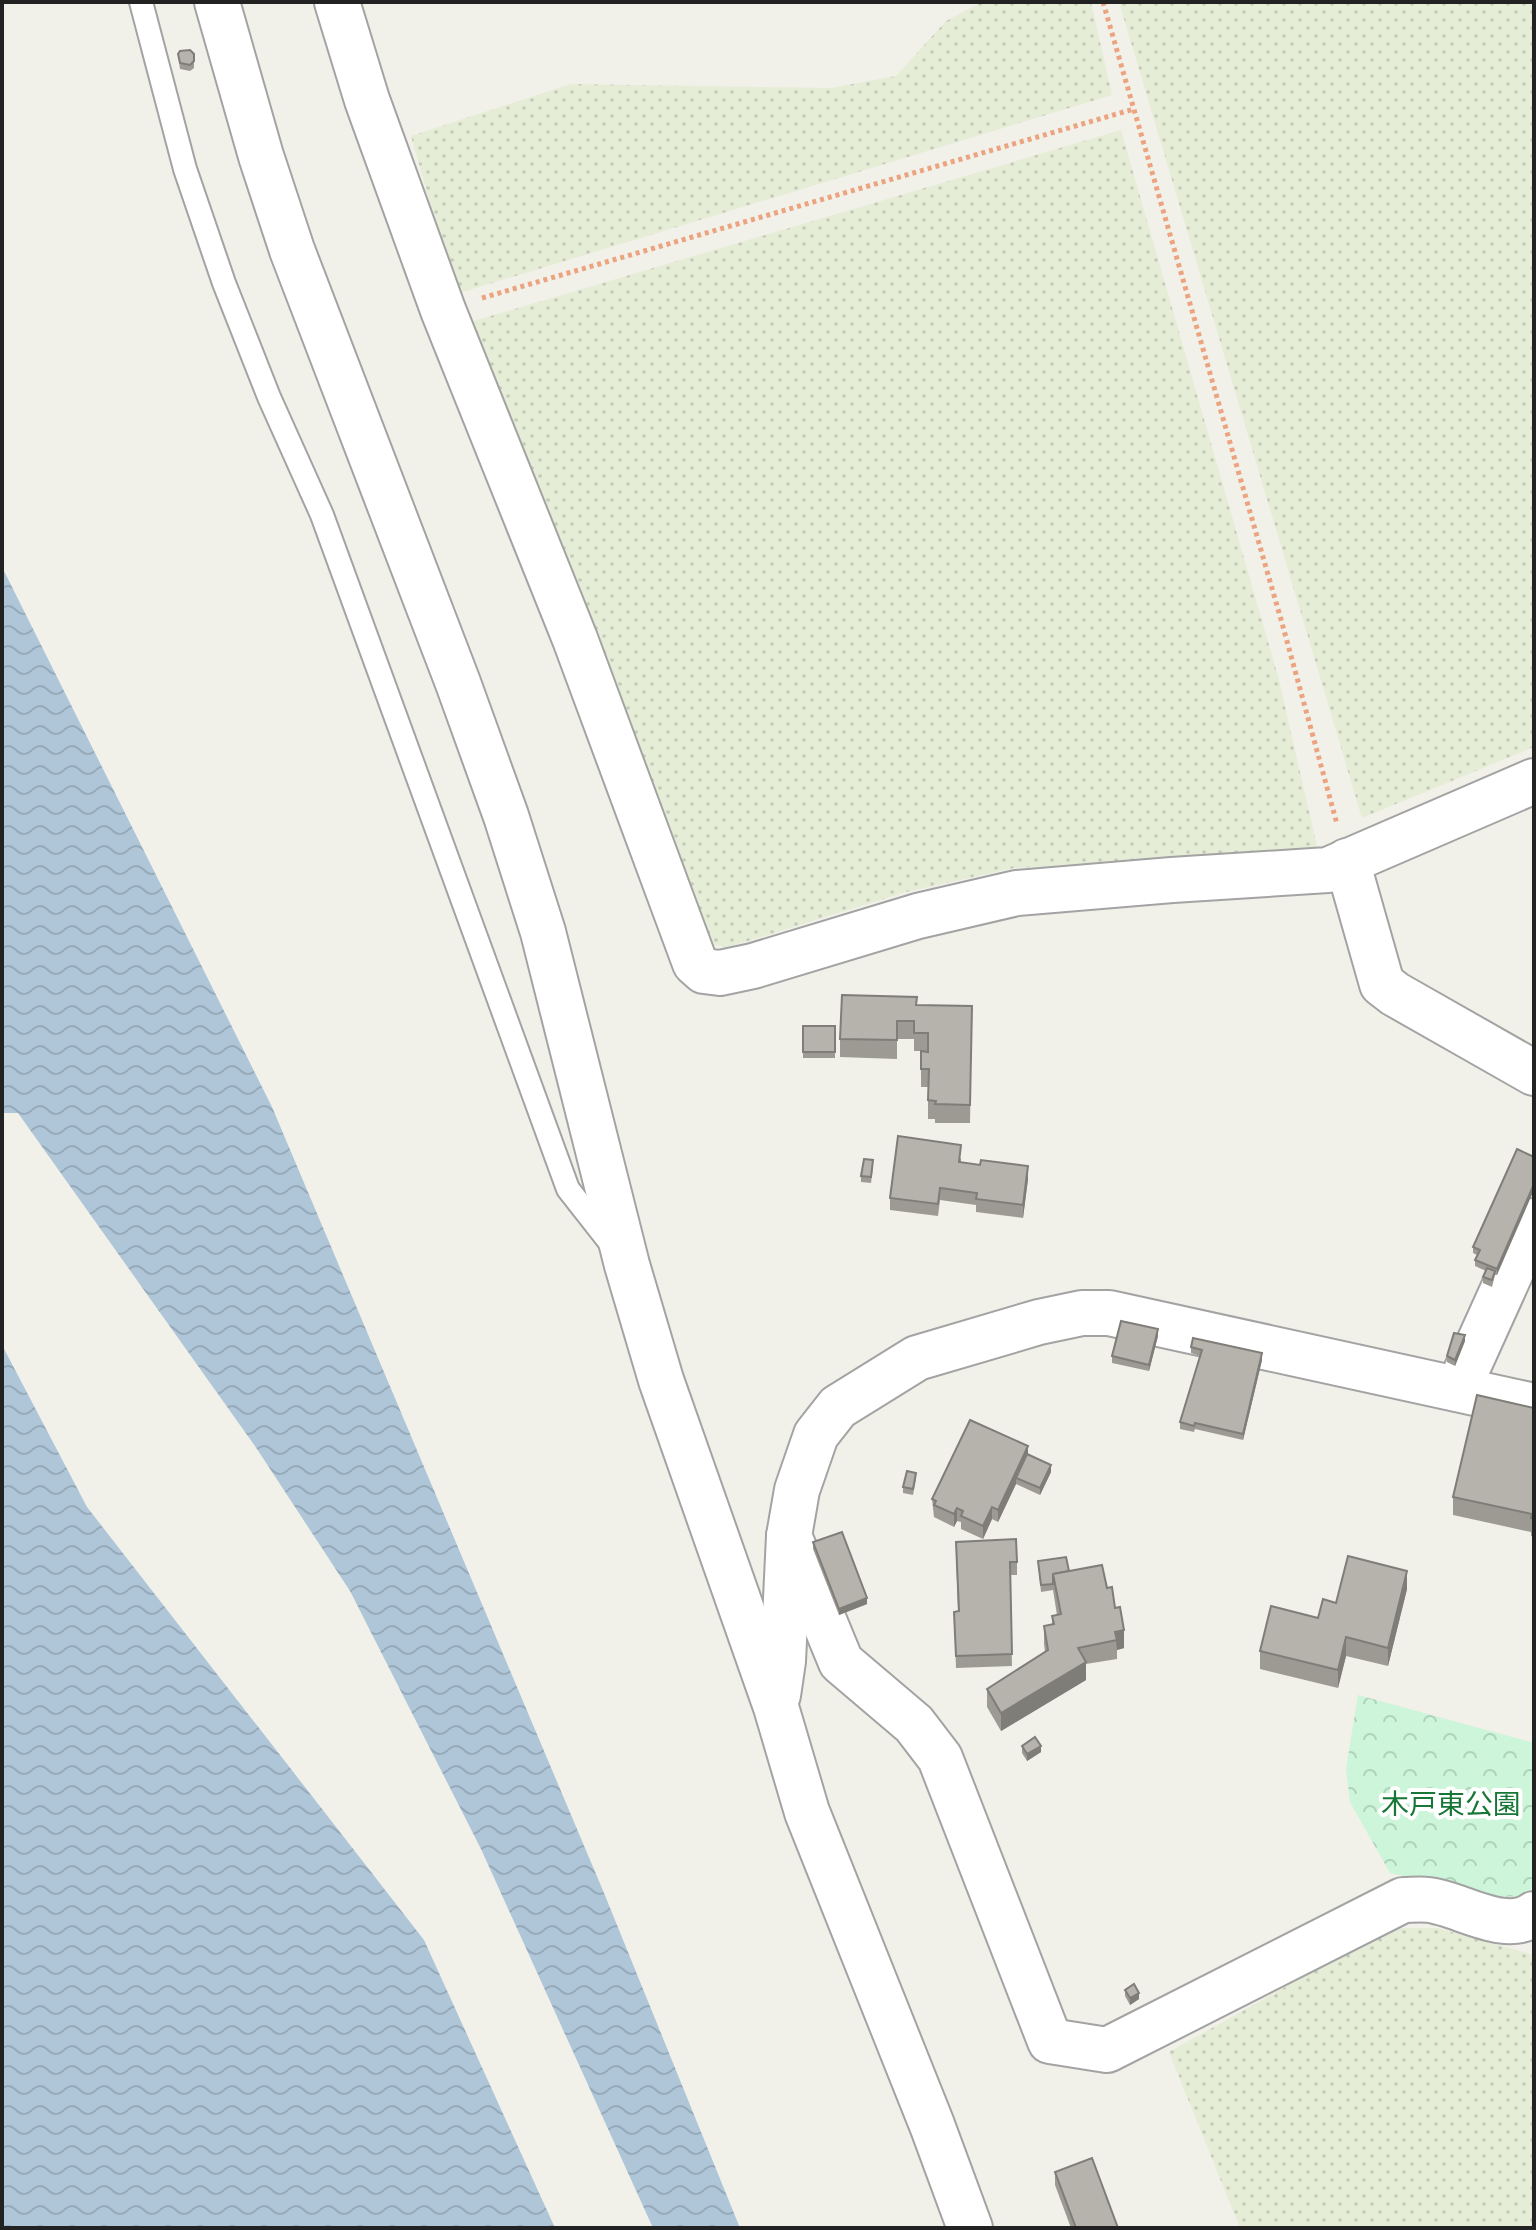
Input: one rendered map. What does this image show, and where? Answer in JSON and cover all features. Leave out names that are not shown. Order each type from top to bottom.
[{"type":"street","points":[[217,2],[292,250],[506,816],[543,932],[627,1265],[661,1380],[776,1707],[807,1812],[970,2228]]},
{"type":"street","points":[[337,2],[367,100],[443,310],[575,639],[695,963],[704,971],[720,973],[753,966],[918,916],[1017,893],[1328,870],[1534,781]]},
{"type":"street","points":[[1347,861],[1382,984],[1534,1073]]},
{"type":"street","points":[[1458,1389],[1534,1221]]},
{"type":"street","points":[[776,1707],[783,1661],[789,1536],[797,1490],[816,1435],[838,1407],[917,1358],[1039,1322],[1082,1313],[1109,1313],[1534,1406]]},
{"type":"street","points":[[789,1536],[841,1662],[914,1724],[940,1758],[1050,2041],[1107,2050],[1403,1900],[1428,1900],[1505,1921],[1524,1921],[1534,1914]]},
{"type":"lane","points":[[141,2],[185,169],[224,283],[269,397],[322,515],[568,1189],[627,1265]]},
{"type":"path","points":[[1103,2],[1282,623],[1347,861]]},
{"type":"path","points":[[443,310],[1134,109]]},
{"type":"green space","points":[[982,2],[1091,2],[1112,95],[456,294],[411,136],[571,84],[831,88],[896,76],[946,21]]},
{"type":"green space","points":[[1119,2],[1534,2],[1534,747],[1362,818]]},
{"type":"green space","points":[[1121,130],[1279,680],[1318,851],[1014,868],[906,892],[729,947],[708,945],[467,323]]},
{"type":"green space","name":"木戸東公園","points":[[1358,1695],[1534,1743],[1534,1886],[1523,1896],[1498,1897],[1390,1873],[1350,1802],[1346,1769]]},
{"type":"green space","points":[[1391,1928],[1437,1928],[1534,1955],[1534,2228],[1240,2228],[1169,2052]]},
{"type":"water","points":[[2,567],[272,1107],[604,1893],[740,2228],[653,2228],[481,1849],[350,1591],[257,1449],[18,1113],[2,1113]]},
{"type":"water","points":[[2,1345],[87,1507],[424,1940],[555,2228],[2,2228]]},
{"type":"building","points":[[190,50],[194,61],[190,65],[180,63],[180,51]]},
{"type":"building","points":[[842,995],[917,997],[916,1005],[972,1006],[970,1105],[935,1104],[936,1101],[928,1100],[929,1069],[921,1069],[921,1051],[928,1052],[928,1033],[914,1033],[914,1021],[897,1021],[897,1040],[840,1039]]},
{"type":"building","points":[[803,1026],[835,1026],[835,1052],[803,1052]]},
{"type":"building","points":[[898,1136],[961,1145],[959,1162],[980,1165],[981,1160],[1028,1166],[1023,1205],[976,1199],[977,1193],[940,1188],[938,1204],[890,1198]]},
{"type":"building","points":[[1517,1149],[1534,1157],[1534,1184],[1497,1269],[1475,1260],[1480,1250],[1473,1247]]},
{"type":"building","points":[[864,1159],[873,1160],[871,1177],[861,1176]]},
{"type":"building","points":[[1487,1268],[1495,1271],[1492,1280],[1483,1277]]},
{"type":"building","points":[[1121,1321],[1158,1329],[1149,1365],[1112,1356]]},
{"type":"building","points":[[1454,1333],[1465,1335],[1455,1360],[1447,1356]]},
{"type":"building","points":[[1193,1338],[1262,1353],[1243,1434],[1180,1422],[1202,1350],[1191,1347]]},
{"type":"building","points":[[1477,1395],[1534,1408],[1534,1519],[1531,1518],[1532,1514],[1453,1497]]},
{"type":"building","points":[[970,1420],[1028,1446],[998,1510],[992,1507],[983,1526],[961,1516],[963,1511],[957,1508],[954,1514],[934,1505],[936,1501],[932,1499]]},
{"type":"building","points":[[1027,1454],[1051,1465],[1040,1488],[1016,1478]]},
{"type":"building","points":[[907,1471],[916,1473],[913,1489],[903,1487]]},
{"type":"building","points":[[842,1532],[867,1598],[839,1609],[813,1542]]},
{"type":"building","points":[[1016,1539],[1017,1562],[1010,1562],[1012,1654],[956,1656],[954,1612],[959,1611],[956,1542]]},
{"type":"building","points":[[1348,1556],[1407,1571],[1388,1648],[1346,1637],[1338,1670],[1260,1651],[1271,1606],[1318,1618],[1323,1599],[1336,1603]]},
{"type":"building","points":[[1066,1557],[1069,1571],[1053,1574],[1053,1584],[1041,1585],[1038,1561]]},
{"type":"building","points":[[1102,1565],[1107,1588],[1112,1587],[1115,1608],[1120,1607],[1124,1630],[1115,1632],[1117,1640],[1078,1648],[1086,1662],[1001,1713],[987,1689],[1048,1650],[1044,1626],[1054,1624],[1052,1616],[1061,1614],[1053,1574]]},
{"type":"building","points":[[1035,1737],[1041,1746],[1027,1754],[1022,1746]]},
{"type":"building","points":[[1134,1984],[1139,1993],[1130,1998],[1125,1990]]},
{"type":"building","points":[[1092,2158],[1118,2228],[1076,2228],[1055,2172]]}]
